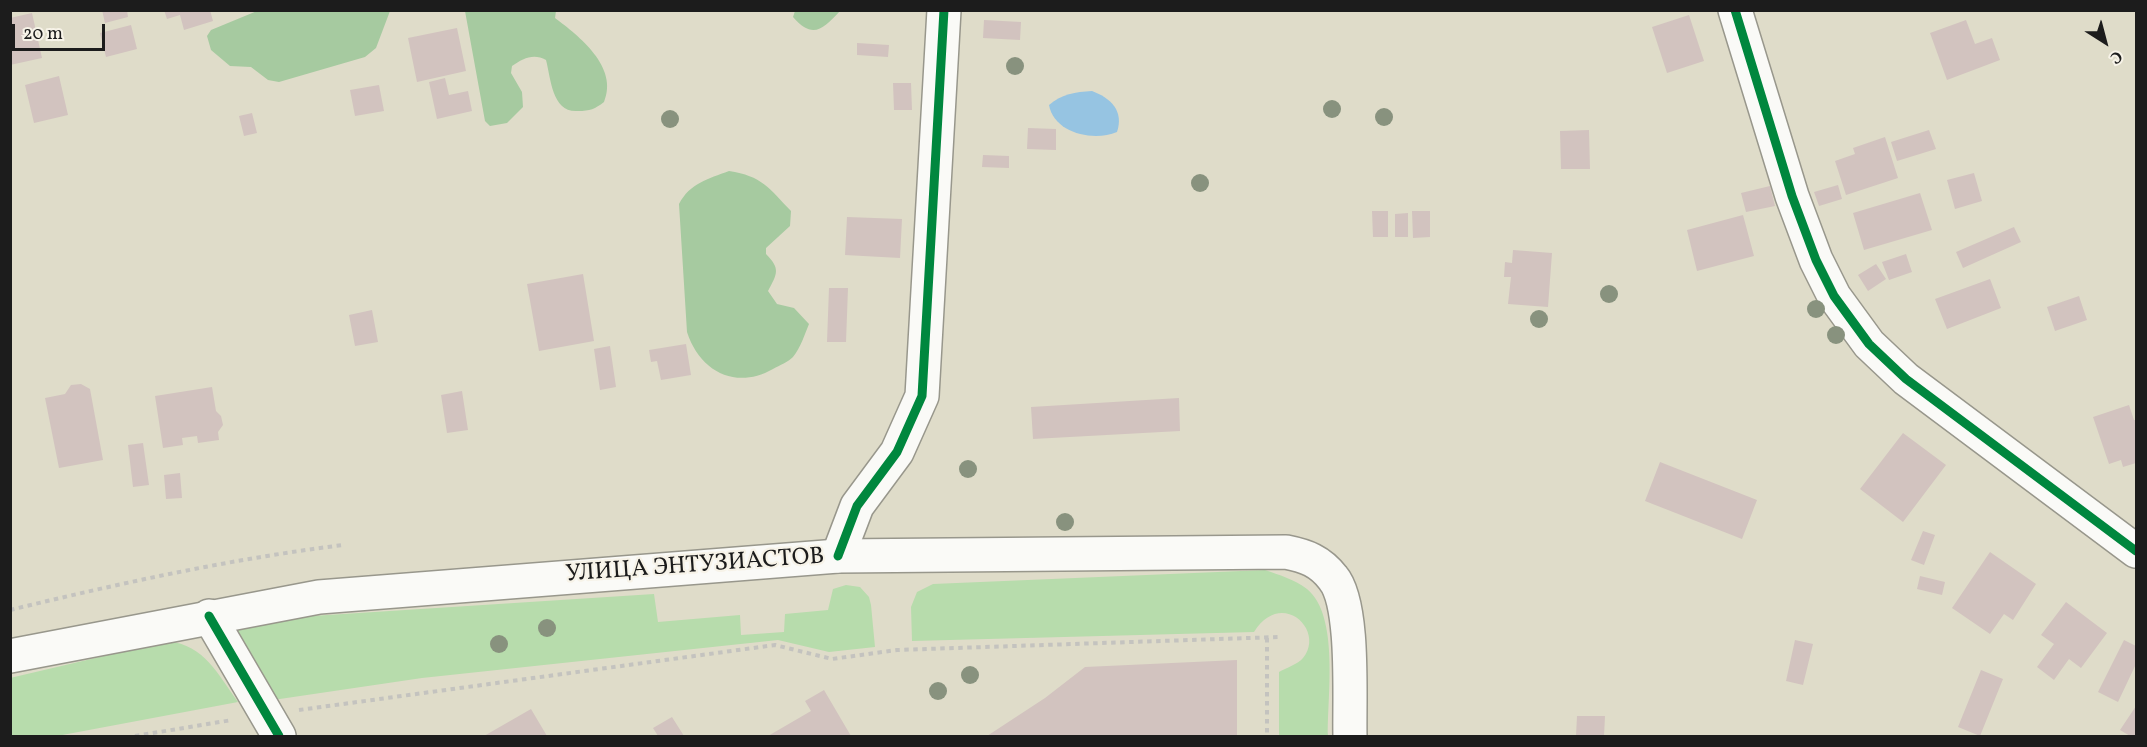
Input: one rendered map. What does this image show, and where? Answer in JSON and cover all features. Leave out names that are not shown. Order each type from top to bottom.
[{"type":"main road","points":[[838,556],[857,506],[897,452],[922,396],[944,10]]},
{"type":"main road","points":[[1735,10],[1792,196],[1816,260],[1834,296],[1869,344],[1906,379],[2136,551]]},
{"type":"main road","name":"УЛИЦА ЭНТУЗИАСТОВ","points":[[10,656],[209,616],[319,597],[838,556],[1286,552],[1310,557],[1335,579],[1347,620],[1350,736]]},
{"type":"main road","points":[[209,616],[272,725]]},
{"type":"path","points":[[10,610],[261,555],[344,545]]},
{"type":"path","points":[[135,736],[272,725],[775,645],[832,659],[897,651],[1278,637]]},
{"type":"path","points":[[1267,638],[1267,736]]},
{"type":"green space","points":[[795,10],[840,11],[823,27],[812,30],[800,24],[793,17]]},
{"type":"green space","points":[[257,11],[390,11],[376,48],[365,57],[279,82],[268,80],[251,67],[230,66],[211,50],[207,36],[211,30]]},
{"type":"green space","points":[[465,11],[556,11],[555,18],[585,43],[601,65],[606,77],[607,89],[604,102],[586,111],[569,110],[563,107],[551,85],[546,60],[529,57],[512,66],[511,73],[522,92],[523,107],[507,123],[490,126],[485,121]]},
{"type":"green space","points":[[729,171],[750,176],[764,184],[791,211],[790,226],[766,248],[766,254],[776,268],[774,280],[768,291],[777,304],[794,308],[809,324],[791,359],[759,375],[746,378],[733,377],[710,367],[693,346],[687,332],[679,204],[694,186]]},
{"type":"green space","points":[[1265,570],[1292,580],[1307,589],[1317,602],[1324,618],[1330,658],[1328,736],[1279,736],[1279,672],[1301,660],[1309,647],[1309,636],[1305,626],[1297,618],[1287,614],[1276,614],[1265,619],[1254,632],[912,641],[911,607],[917,592],[933,584]]},
{"type":"green space","points":[[846,585],[860,587],[869,597],[875,647],[829,652],[778,640],[422,678],[273,700],[236,638],[238,628],[281,618],[654,594],[658,622],[740,615],[741,635],[784,632],[785,614],[828,610],[833,589]]},
{"type":"green space","points":[[168,641],[181,644],[201,655],[209,662],[238,702],[57,736],[11,736],[10,678]]},
{"type":"water","points":[[1092,91],[1105,97],[1114,106],[1119,118],[1117,132],[1097,136],[1076,133],[1058,122],[1052,115],[1049,105],[1059,98]]},
{"type":"building","points":[[102,10],[127,10],[128,17],[105,23]]},
{"type":"building","points":[[164,10],[210,10],[213,21],[184,30],[180,15],[167,19]]},
{"type":"building","points":[[32,13],[42,58],[10,65],[10,18]]},
{"type":"building","points":[[1689,15],[1704,61],[1667,73],[1652,27]]},
{"type":"building","points":[[984,20],[1021,22],[1020,40],[983,38]]},
{"type":"building","points":[[1966,20],[1975,44],[1992,38],[2000,60],[1947,80],[1930,33]]},
{"type":"building","points":[[131,25],[137,49],[106,57],[100,33]]},
{"type":"building","points":[[457,28],[466,71],[417,82],[408,38]]},
{"type":"building","points":[[857,43],[889,45],[888,57],[857,55]]},
{"type":"building","points":[[59,76],[68,115],[34,123],[25,85]]},
{"type":"building","points":[[445,78],[449,95],[468,91],[472,111],[437,119],[429,82]]},
{"type":"building","points":[[893,83],[911,83],[912,110],[894,110]]},
{"type":"building","points":[[379,85],[384,111],[355,116],[350,90]]},
{"type":"building","points":[[252,113],[257,133],[244,136],[239,116]]},
{"type":"building","points":[[1028,128],[1056,129],[1056,150],[1027,149]]},
{"type":"building","points":[[1589,130],[1590,169],[1561,169],[1560,131]]},
{"type":"building","points":[[1929,130],[1936,149],[1897,161],[1891,142]]},
{"type":"building","points":[[1885,137],[1898,178],[1846,195],[1835,161],[1855,154],[1853,148]]},
{"type":"building","points":[[983,155],[1009,156],[1009,168],[982,167]]},
{"type":"building","points":[[1974,173],[1982,201],[1955,209],[1947,180]]},
{"type":"building","points":[[1838,185],[1842,199],[1819,206],[1814,192]]},
{"type":"building","points":[[1770,186],[1775,206],[1746,212],[1741,193]]},
{"type":"building","points":[[1920,193],[1932,230],[1864,250],[1853,213]]},
{"type":"building","points":[[1372,211],[1388,211],[1388,237],[1373,237]]},
{"type":"building","points":[[1412,211],[1430,211],[1430,237],[1413,238]]},
{"type":"building","points":[[1408,213],[1408,237],[1395,237],[1395,214]]},
{"type":"building","points":[[1743,215],[1754,256],[1697,271],[1687,230]]},
{"type":"building","points":[[847,217],[902,219],[900,258],[845,255]]},
{"type":"building","points":[[2014,227],[2021,242],[1963,268],[1956,252]]},
{"type":"building","points":[[1513,250],[1552,253],[1548,307],[1508,304],[1511,277],[1504,277],[1505,262],[1512,263]]},
{"type":"building","points":[[1906,254],[1912,272],[1889,280],[1882,262]]},
{"type":"building","points":[[1876,264],[1886,279],[1868,291],[1858,275]]},
{"type":"building","points":[[583,274],[594,341],[539,351],[527,284]]},
{"type":"building","points":[[1990,279],[2001,308],[1947,329],[1935,299]]},
{"type":"building","points":[[829,288],[848,288],[846,342],[827,342]]},
{"type":"building","points":[[2079,296],[2087,320],[2055,331],[2047,307]]},
{"type":"building","points":[[372,310],[378,342],[355,346],[349,315]]},
{"type":"building","points":[[686,344],[691,375],[661,380],[657,361],[651,362],[649,350]]},
{"type":"building","points":[[610,346],[616,387],[600,390],[594,349]]},
{"type":"building","points":[[81,384],[90,389],[103,460],[59,468],[45,398],[65,394],[71,385]]},
{"type":"building","points":[[212,387],[216,411],[221,416],[223,425],[218,432],[219,440],[198,443],[197,436],[182,438],[183,445],[163,448],[155,396]]},
{"type":"building","points":[[462,391],[468,430],[447,433],[441,395]]},
{"type":"building","points":[[1179,398],[1180,431],[1033,439],[1031,407]]},
{"type":"building","points":[[2129,405],[2134,420],[2136,420],[2136,463],[2123,467],[2121,460],[2109,464],[2093,417]]},
{"type":"building","points":[[1903,433],[1946,465],[1903,522],[1860,489]]},
{"type":"building","points":[[143,443],[149,485],[133,487],[128,445]]},
{"type":"building","points":[[1660,462],[1757,500],[1742,539],[1645,501]]},
{"type":"building","points":[[180,473],[182,498],[166,499],[164,475]]},
{"type":"building","points":[[1923,531],[1935,535],[1924,565],[1911,560]]},
{"type":"building","points":[[1990,552],[2036,584],[2013,620],[2004,614],[1990,634],[1952,608]]},
{"type":"building","points":[[1920,576],[1945,582],[1942,595],[1917,589]]},
{"type":"building","points":[[2066,602],[2107,633],[2081,668],[2069,659],[2054,680],[2037,667],[2054,644],[2041,635]]},
{"type":"building","points":[[1795,640],[1813,644],[1803,685],[1786,681]]},
{"type":"building","points":[[2124,640],[2136,646],[2136,664],[2118,702],[2098,692]]},
{"type":"building","points":[[1237,660],[1237,736],[987,736],[1045,698],[1085,667]]},
{"type":"building","points":[[1981,670],[2003,679],[1980,736],[1958,727]]},
{"type":"building","points":[[824,690],[851,736],[768,736],[811,711],[805,701]]},
{"type":"building","points":[[2136,706],[2136,736],[2130,736],[2120,730]]},
{"type":"building","points":[[531,709],[547,736],[484,736]]},
{"type":"building","points":[[1577,716],[1605,716],[1604,736],[1576,736]]},
{"type":"building","points":[[672,717],[684,736],[658,736],[653,728]]},
{"type":"cycle path","points":[[838,556],[857,506],[897,452],[922,396],[944,10]]},
{"type":"cycle path","points":[[1735,10],[1792,196],[1816,260],[1834,296],[1869,344],[1906,379],[2136,551]]},
{"type":"cycle path","points":[[209,616],[279,736]]}]
